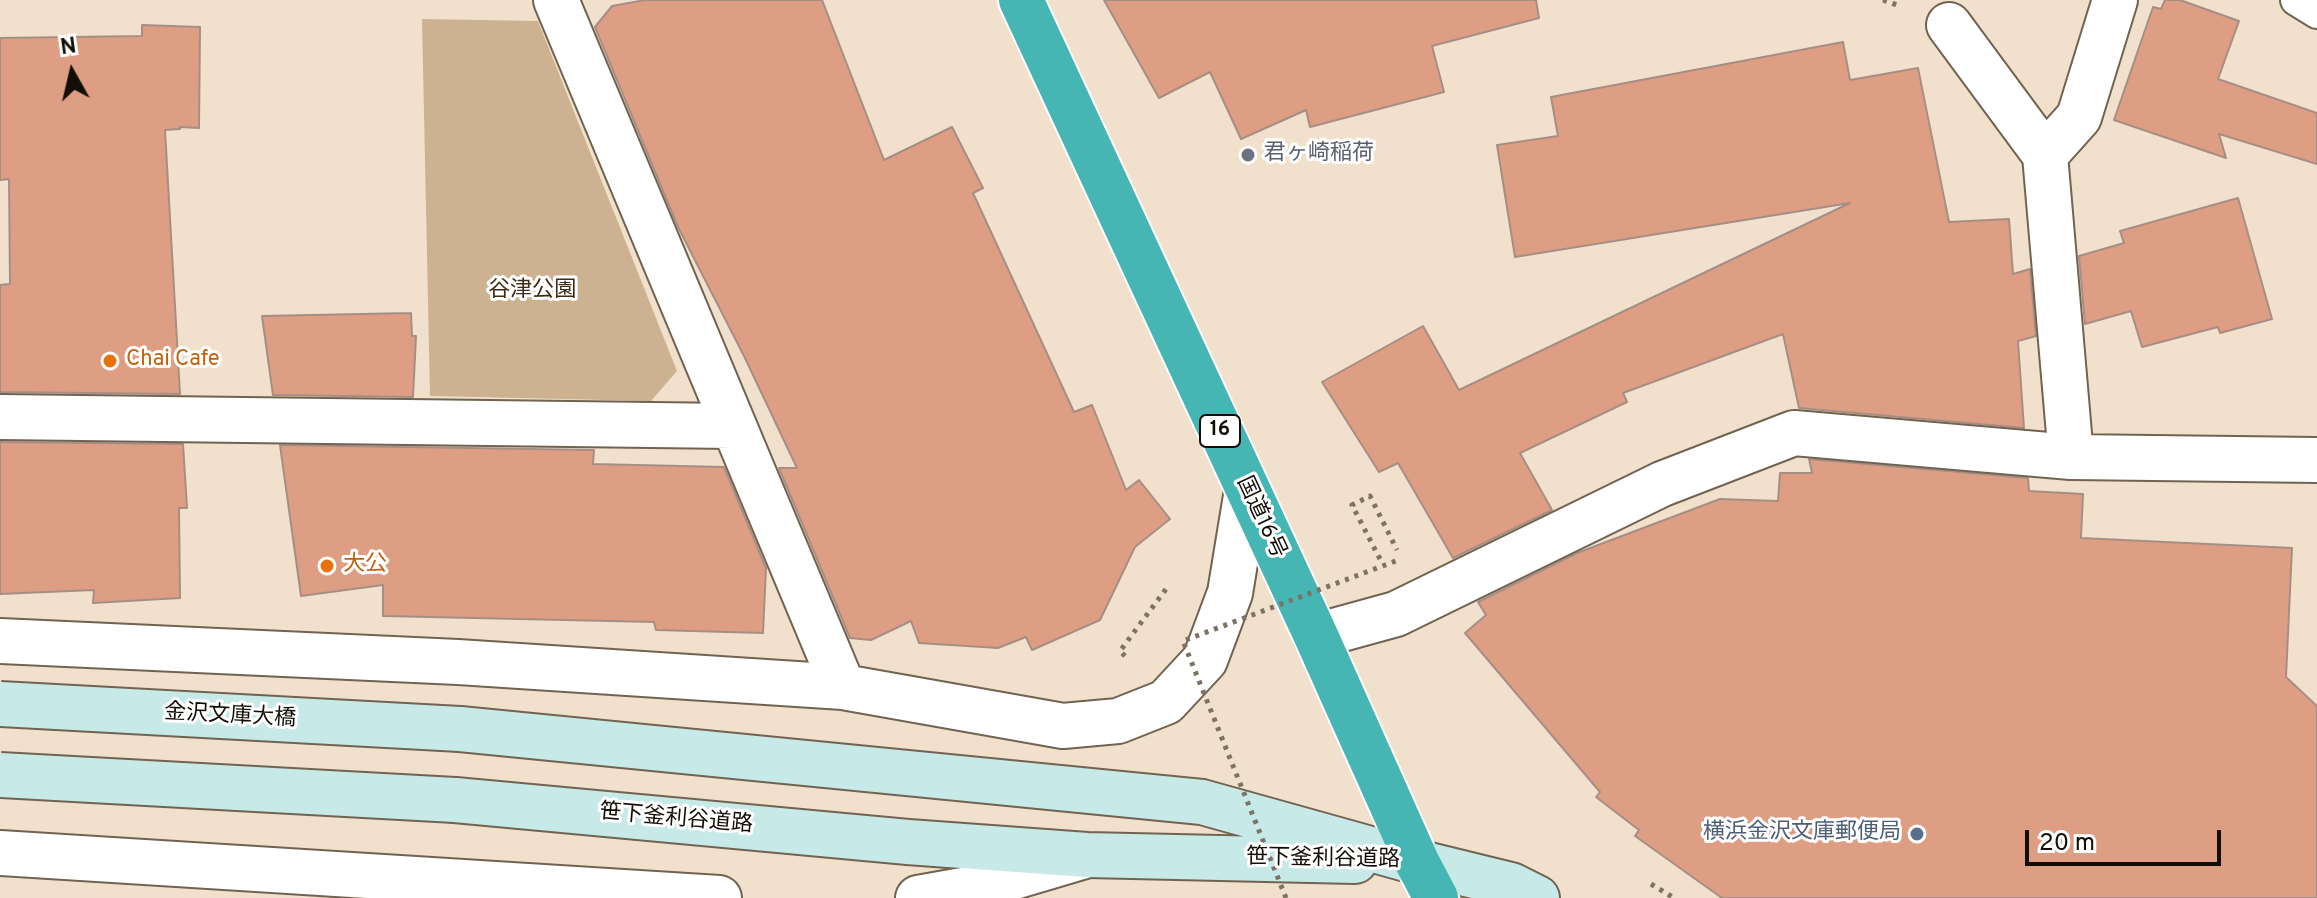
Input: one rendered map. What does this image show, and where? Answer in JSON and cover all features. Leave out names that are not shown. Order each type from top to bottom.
[{"type":"highway","name":"国道16号","points":[[1021,0],[1316,636],[1426,886]]},
{"type":"street","points":[[556,0],[843,687]]},
{"type":"street","points":[[2045,155],[2079,117],[2115,0]]},
{"type":"street","points":[[1949,25],[2045,155],[2071,457]]},
{"type":"street","points":[[0,417],[733,426]]},
{"type":"street","points":[[1316,636],[1396,614],[1662,484],[1794,433],[2071,457],[2317,460]]},
{"type":"street","points":[[0,641],[458,662],[843,687],[1063,726],[1118,721],[1166,702],[1205,660],[1230,593],[1247,490]]},
{"type":"street","name":"金沢文庫大橋","points":[[0,704],[460,729]]},
{"type":"street","name":"笹下釜利谷道路","points":[[460,729],[1202,802],[1426,886]]},
{"type":"street","name":"笹下釜利谷道路","points":[[0,775],[455,800],[1426,886]]},
{"type":"street","points":[[0,853],[719,898]]},
{"type":"street","points":[[918,898],[980,887],[1087,855]]},
{"type":"street","points":[[1426,886],[1511,885],[1537,898]]},
{"type":"lane","points":[[2296,0],[2317,13]]},
{"type":"path","points":[[1286,898],[1183,641],[1256,614],[1271,608],[1285,603],[1358,575],[1372,570],[1387,564],[1401,559],[1370,496],[1352,505],[1377,555],[1384,567]]},
{"type":"path","points":[[1651,884],[1674,898]]},
{"type":"green space","name":"谷津公園","points":[[422,19],[538,21],[677,371],[651,401],[430,396]]},
{"type":"building","points":[[645,0],[822,0],[884,160],[952,127],[983,188],[973,193],[1074,412],[1092,405],[1126,490],[1139,480],[1170,519],[1135,547],[1100,620],[1032,650],[1026,637],[998,648],[919,643],[911,621],[871,640],[850,638],[779,468],[797,468],[678,227],[595,27],[612,6]]},
{"type":"building","points":[[1104,0],[1536,0],[1539,18],[1432,46],[1444,92],[1310,127],[1306,110],[1241,139],[1210,72],[1159,98]]},
{"type":"building","points":[[2165,0],[2180,0],[2239,21],[2218,79],[2317,113],[2317,164],[2219,134],[2226,158],[2114,120],[2153,7],[2161,9]]},
{"type":"building","points":[[142,25],[200,27],[199,128],[165,130],[180,394],[0,392],[0,285],[10,284],[9,179],[0,180],[0,38],[142,36]]},
{"type":"building","points":[[1843,42],[1850,80],[1918,68],[1949,222],[2009,219],[2013,274],[2030,269],[2036,336],[2018,341],[2024,428],[1799,408],[1783,334],[1623,393],[1627,402],[1520,453],[1552,510],[1453,558],[1398,463],[1379,472],[1322,382],[1423,326],[1459,390],[1850,203],[1515,257],[1497,145],[1558,136],[1551,97]]},
{"type":"building","points":[[2238,198],[2272,319],[2220,333],[2218,327],[2142,347],[2131,311],[2085,324],[2079,256],[2124,243],[2120,231]]},
{"type":"building","points":[[411,313],[412,336],[416,336],[413,397],[273,395],[262,316]]},
{"type":"building","points":[[0,442],[183,444],[187,508],[179,508],[180,598],[93,603],[94,590],[0,594]]},
{"type":"building","points":[[280,445],[594,450],[593,464],[724,467],[766,568],[763,633],[656,630],[654,622],[383,616],[383,585],[301,596]]},
{"type":"building","points":[[1809,459],[2028,478],[2029,491],[2083,494],[2081,538],[2292,548],[2286,677],[2317,706],[2317,898],[1722,898],[1635,836],[1639,830],[1596,797],[1600,792],[1465,633],[1486,615],[1478,602],[1577,553],[1720,499],[1778,501],[1780,473],[1812,473]]},
{"type":"place","name":"君ヶ崎稲荷","points":[[1248,155]]},
{"type":"place","name":"Chai Cafe","points":[[110,361]]},
{"type":"place","name":"大公","points":[[327,566]]},
{"type":"place","name":"横浜金沢文庫郵便局","points":[[1917,834]]}]
